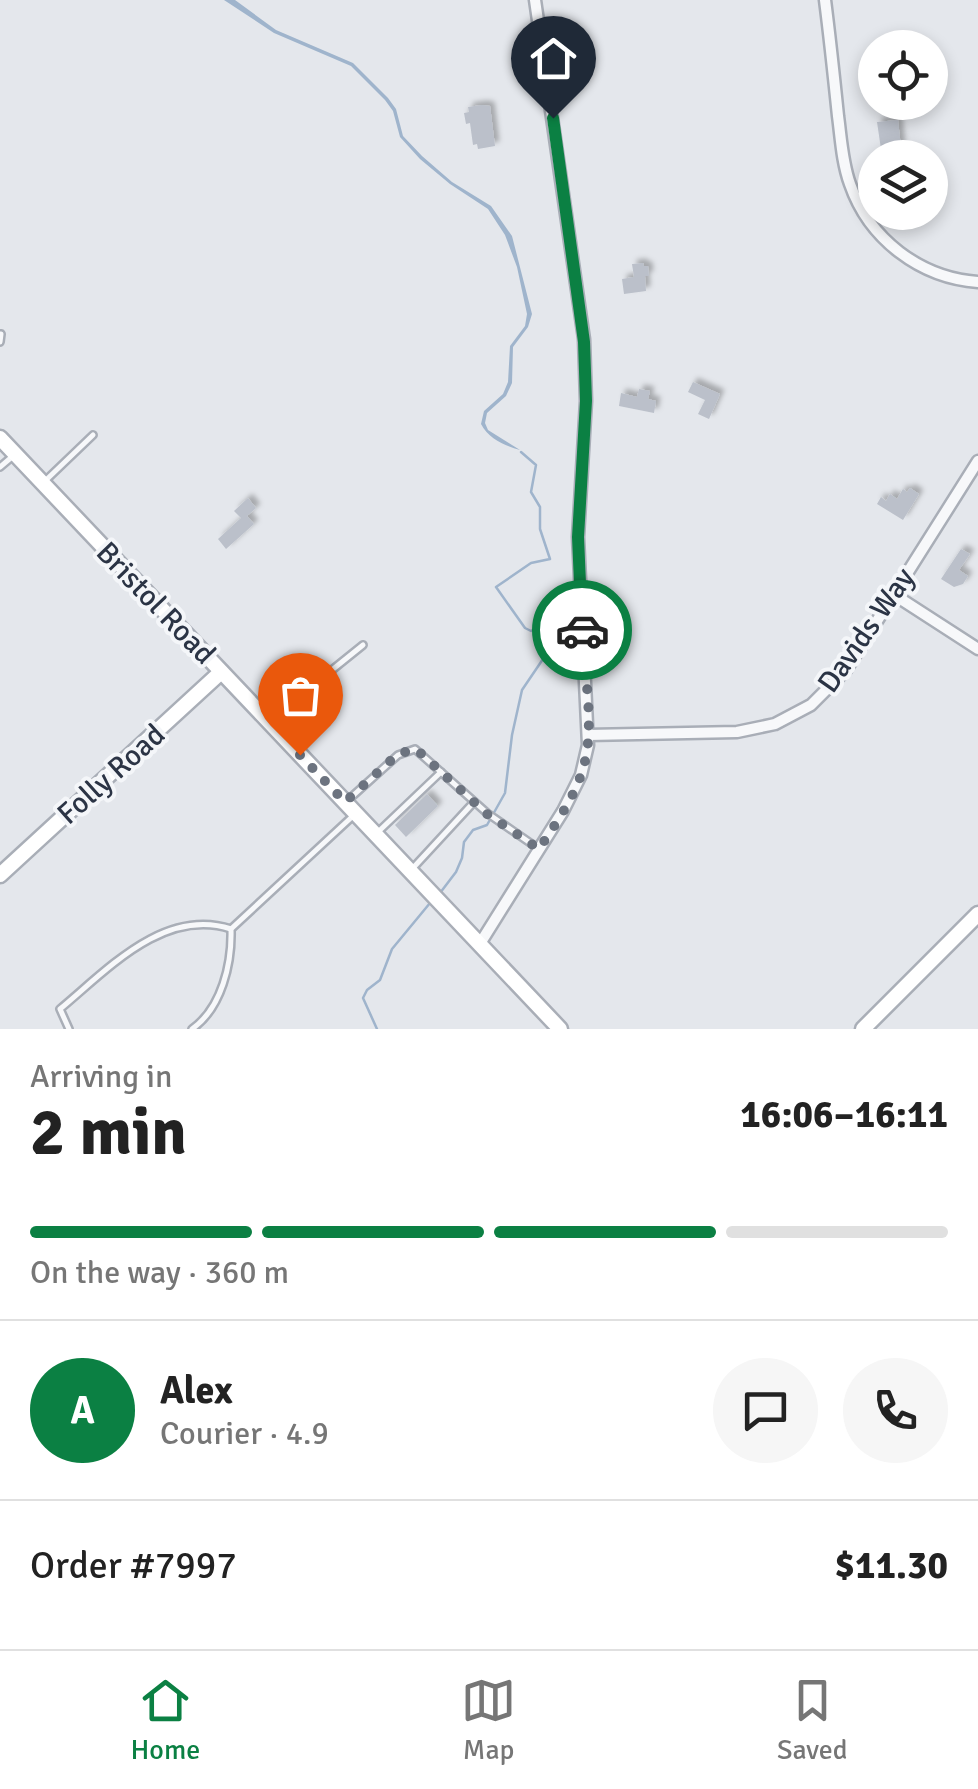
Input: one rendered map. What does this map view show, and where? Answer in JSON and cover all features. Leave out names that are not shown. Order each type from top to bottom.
[{"type":"main road","name":"Bristol Road","points":[[0,438],[560,1029]]},
{"type":"main road","name":"Folly Road","points":[[0,875],[221,672]]},
{"type":"main road","points":[[863,1029],[978,914]]},
{"type":"street","points":[[481,942],[579,781],[586,762],[588,735],[578,537],[586,401],[584,342],[535,0]]},
{"type":"street","points":[[826,0],[843,156],[854,194],[881,236],[914,263],[978,282]]},
{"type":"street","name":"Davids Way","points":[[588,735],[737,732],[794,716],[826,692],[846,670],[978,462]]},
{"type":"street","points":[[894,594],[978,649]]},
{"type":"lane","points":[[0,342],[1,334]]},
{"type":"lane","points":[[43,483],[93,435]]},
{"type":"lane","points":[[0,467],[15,454]]},
{"type":"lane","points":[[274,727],[362,644]]},
{"type":"lane","points":[[192,1029],[200,1024],[226,978],[232,954],[231,929],[398,754],[416,749],[487,814],[539,849]]},
{"type":"lane","points":[[376,834],[441,772]]},
{"type":"lane","points":[[411,870],[474,802]]},
{"type":"lane","points":[[70,1029],[60,1009],[138,944],[193,925],[213,923],[231,929]]},
{"type":"water","points":[[224,0],[235,0],[276,30],[353,63],[396,109],[403,136],[452,182],[491,206],[512,236],[532,314],[528,327],[513,347],[512,383],[506,396],[487,413],[485,423],[488,430],[520,450],[498,441],[481,424],[484,411],[503,394],[508,382],[510,346],[525,326],[527,314],[517,267],[505,235],[488,209],[420,159],[400,137],[393,111],[385,100],[351,66],[274,33]]},
{"type":"building","points":[[490,106],[495,146],[478,149],[477,144],[473,145],[470,123],[466,124],[464,113],[469,112],[468,107]]},
{"type":"building","points":[[898,120],[900,140],[880,140],[877,122]]},
{"type":"building","points":[[632,264],[648,266],[646,291],[624,294],[622,279],[634,277]]},
{"type":"building","points":[[693,382],[720,394],[709,419],[698,414],[705,400],[688,392]]},
{"type":"building","points":[[639,389],[650,391],[648,399],[656,401],[654,413],[619,406],[621,393],[637,397]]},
{"type":"building","points":[[910,488],[919,494],[903,520],[877,504],[881,497],[886,501],[890,494],[897,499],[903,489],[907,492]]},
{"type":"building","points":[[248,498],[256,508],[247,516],[254,524],[226,549],[218,539],[241,518],[234,511]]},
{"type":"building","points":[[961,549],[970,554],[959,570],[968,576],[963,584],[954,587],[941,579]]},
{"type":"building","points":[[427,794],[438,806],[406,837],[395,825]]},
{"type":"waterway","points":[[440,893],[456,872],[464,842],[473,830],[487,825],[505,793],[522,690],[543,659],[555,650],[538,627],[531,631],[525,628],[496,587],[531,563],[550,559],[540,529],[540,507],[531,492],[536,465],[521,452]]},
{"type":"waterway","points":[[377,1029],[363,998],[380,980],[392,949],[430,903]]},
{"type":"way so far","points":[[300,755],[345,802],[398,754],[416,749],[487,814],[539,849],[575,789],[586,762],[582,630]]},
{"type":"route","points":[[553,118],[584,342],[586,401],[578,510],[582,630]]}]
